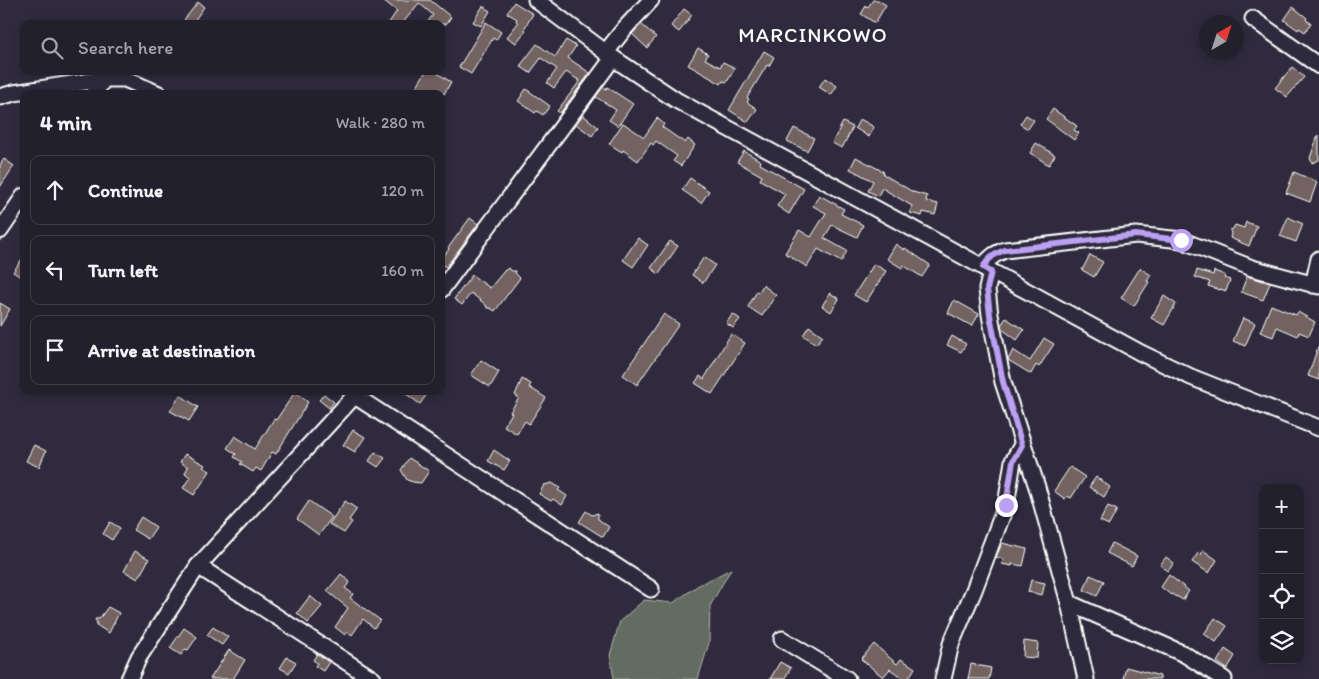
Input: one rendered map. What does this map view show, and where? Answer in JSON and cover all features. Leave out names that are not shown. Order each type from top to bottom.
[{"type":"street","points":[[536,0],[610,55],[676,100],[1157,361],[1191,377],[1319,428]]},
{"type":"street","points":[[445,280],[610,55],[625,28],[651,0]]},
{"type":"street","points":[[1253,19],[1319,66]]},
{"type":"street","points":[[97,90],[104,79]]},
{"type":"street","points":[[33,90],[104,79],[125,79],[150,90]]},
{"type":"street","points":[[0,97],[20,92]]},
{"type":"street","points":[[0,231],[20,202]]},
{"type":"street","points":[[1086,679],[1069,603],[1037,487],[1003,382],[990,315],[987,289],[988,259],[1005,250],[1136,235],[1181,240],[1252,268],[1316,286],[1319,259]]},
{"type":"street","points":[[129,679],[139,656],[198,566],[356,395]]},
{"type":"street","points":[[359,395],[651,589]]},
{"type":"street","points":[[943,679],[951,644],[974,590],[1006,505],[1013,461],[1022,445]]},
{"type":"street","points":[[198,566],[374,679]]},
{"type":"street","points":[[1069,603],[1184,654],[1224,679]]},
{"type":"street","points":[[782,639],[846,679]]},
{"type":"green space","points":[[731,569],[710,606],[709,643],[698,679],[614,679],[610,655],[620,621],[644,600],[673,603],[697,586]]},
{"type":"building","points":[[383,0],[430,0],[451,17],[446,24],[445,20],[429,20],[433,15],[419,3],[405,20],[391,20],[397,11]]},
{"type":"building","points":[[873,0],[878,0],[886,5],[875,23],[861,14]]},
{"type":"building","points":[[198,2],[204,7],[195,20],[184,20]]},
{"type":"building","points":[[514,2],[533,14],[524,29],[526,30],[516,43],[507,37],[518,23],[517,19],[507,13]]},
{"type":"building","points":[[483,6],[490,11],[481,26],[473,22]]},
{"type":"building","points":[[1293,7],[1311,23],[1305,32],[1299,28],[1298,30],[1284,20]]},
{"type":"building","points":[[684,9],[692,15],[679,32],[671,26]]},
{"type":"building","points":[[486,22],[501,32],[496,40],[493,38],[471,74],[459,67]]},
{"type":"building","points":[[641,24],[656,37],[647,48],[632,34]]},
{"type":"building","points":[[566,40],[576,46],[568,58],[590,73],[560,113],[557,111],[580,81],[566,72],[554,88],[547,83],[557,69],[541,58],[530,73],[520,66],[537,44],[555,57]]},
{"type":"building","points":[[698,48],[708,54],[705,59],[720,67],[723,62],[735,68],[727,82],[723,81],[721,84],[688,65]]},
{"type":"building","points":[[764,51],[774,57],[747,98],[749,99],[747,102],[757,109],[748,122],[729,110]]},
{"type":"building","points":[[1292,67],[1304,77],[1287,97],[1275,88]]},
{"type":"building","points":[[424,75],[440,75],[451,82],[445,92],[445,90],[414,90]]},
{"type":"building","points":[[825,78],[837,86],[831,95],[819,87]]},
{"type":"building","points":[[603,87],[606,89],[607,87],[633,104],[618,126],[609,120],[616,110],[596,97],[583,115],[598,127],[592,136],[576,124]]},
{"type":"building","points":[[526,89],[550,106],[543,115],[537,111],[535,113],[518,101]]},
{"type":"building","points":[[1053,109],[1077,126],[1074,130],[1079,133],[1074,140],[1046,119]]},
{"type":"building","points":[[1026,115],[1034,120],[1028,129],[1020,124]]},
{"type":"building","points":[[657,118],[664,124],[662,127],[685,143],[688,139],[695,145],[681,166],[673,161],[677,156],[656,141],[653,145],[651,143],[638,161],[623,150],[622,152],[609,144],[623,123],[644,137]]},
{"type":"building","points":[[860,119],[874,127],[869,137],[855,128]]},
{"type":"building","points":[[843,122],[853,127],[842,148],[832,143]]},
{"type":"building","points":[[794,128],[814,138],[807,151],[787,141]]},
{"type":"building","points":[[1318,135],[1319,160],[1312,163],[1310,158]]},
{"type":"building","points":[[1036,143],[1055,155],[1049,165],[1030,153]]},
{"type":"building","points":[[744,151],[761,161],[760,164],[804,189],[789,214],[777,206],[785,194],[760,180],[762,176],[737,162]]},
{"type":"building","points":[[856,157],[884,172],[883,174],[913,192],[927,196],[926,201],[938,204],[935,215],[923,212],[922,216],[910,213],[912,206],[882,188],[878,196],[868,191],[873,181],[850,169]]},
{"type":"building","points":[[4,159],[14,166],[0,187],[0,165]]},
{"type":"building","points":[[1294,172],[1317,182],[1310,202],[1286,193]]},
{"type":"building","points":[[690,178],[709,191],[701,203],[682,190]]},
{"type":"building","points":[[819,195],[844,209],[841,214],[863,225],[857,237],[832,225],[824,238],[847,251],[841,262],[818,249],[807,267],[785,253],[799,230],[811,237],[826,213],[813,206]]},
{"type":"building","points":[[1288,217],[1303,224],[1296,242],[1280,236]]},
{"type":"building","points":[[470,218],[478,224],[446,267],[445,254]]},
{"type":"building","points":[[1246,222],[1257,226],[1249,246],[1230,238],[1230,230],[1235,225],[1244,228]]},
{"type":"building","points":[[638,238],[648,245],[633,267],[623,260]]},
{"type":"building","points":[[670,241],[678,246],[659,274],[651,268]]},
{"type":"building","points":[[896,244],[930,265],[922,277],[903,265],[902,268],[887,259]]},
{"type":"building","points":[[1090,255],[1103,262],[1094,277],[1082,270]]},
{"type":"building","points":[[704,257],[715,265],[703,283],[692,275]]},
{"type":"building","points":[[20,262],[20,276],[13,272]]},
{"type":"building","points":[[874,264],[886,271],[866,302],[854,295]]},
{"type":"building","points":[[508,268],[515,271],[520,278],[495,311],[487,308],[486,305],[471,293],[462,305],[454,299],[472,275],[490,288]]},
{"type":"building","points":[[1140,268],[1151,275],[1147,281],[1149,282],[1134,306],[1121,298]]},
{"type":"building","points":[[1197,270],[1213,275],[1214,271],[1225,275],[1224,278],[1230,280],[1226,291],[1208,286],[1210,282],[1195,277]]},
{"type":"building","points":[[1247,276],[1270,283],[1263,300],[1241,292]]},
{"type":"building","points":[[763,285],[776,295],[762,316],[748,307],[757,291],[759,292]]},
{"type":"building","points":[[830,293],[839,299],[831,312],[822,306]]},
{"type":"building","points":[[1164,296],[1176,304],[1164,325],[1151,318]]},
{"type":"building","points":[[954,300],[979,314],[972,326],[948,313]]},
{"type":"building","points":[[0,303],[10,309],[0,326]]},
{"type":"building","points":[[1271,305],[1296,315],[1298,312],[1315,322],[1309,336],[1299,332],[1298,336],[1277,327],[1273,337],[1260,332]]},
{"type":"building","points":[[664,314],[679,324],[637,385],[623,375]]},
{"type":"building","points":[[733,314],[740,319],[733,328],[726,323]]},
{"type":"building","points":[[1006,318],[1024,330],[1017,340],[1002,329],[1001,325]]},
{"type":"building","points":[[1243,318],[1255,323],[1245,346],[1233,341]]},
{"type":"building","points":[[809,326],[823,336],[816,344],[803,335]]},
{"type":"building","points":[[731,334],[745,343],[712,394],[695,383],[700,376],[704,379]]},
{"type":"building","points":[[952,336],[966,344],[961,352],[947,345]]},
{"type":"building","points":[[1044,338],[1054,344],[1039,367],[1036,365],[1031,374],[1008,360],[1013,350],[1030,361]]},
{"type":"building","points":[[1319,347],[1319,380],[1308,376]]},
{"type":"building","points":[[481,360],[499,372],[490,387],[471,375]]},
{"type":"building","points":[[522,379],[531,384],[529,387],[546,398],[529,424],[525,421],[517,434],[504,426],[519,398],[515,395]]},
{"type":"building","points":[[180,395],[198,407],[189,421],[170,411]]},
{"type":"building","points":[[293,395],[299,395],[308,402],[276,454],[272,452],[261,471],[256,468],[253,472],[240,464],[242,462],[234,457],[236,454],[227,448],[235,436],[255,449],[274,419],[276,420]]},
{"type":"building","points":[[325,395],[334,402],[329,408],[319,400]]},
{"type":"building","points":[[408,395],[426,395],[420,404]]},
{"type":"building","points":[[353,430],[365,437],[355,452],[343,445]]},
{"type":"building","points":[[34,445],[46,451],[39,467],[26,461]]},
{"type":"building","points":[[494,450],[510,461],[504,470],[488,461]]},
{"type":"building","points":[[375,452],[385,458],[378,467],[369,461]]},
{"type":"building","points":[[185,454],[205,465],[203,467],[210,471],[194,495],[183,488],[190,477],[185,473],[188,467],[180,462]]},
{"type":"building","points":[[409,458],[429,471],[421,483],[407,480],[401,470]]},
{"type":"building","points":[[1070,467],[1085,477],[1071,498],[1067,496],[1065,499],[1054,491]]},
{"type":"building","points":[[1096,477],[1110,487],[1104,497],[1089,487]]},
{"type":"building","points":[[552,483],[567,496],[562,505],[553,499],[551,501],[539,494],[544,485]]},
{"type":"building","points":[[309,501],[332,517],[319,535],[297,519]]},
{"type":"building","points":[[345,501],[357,509],[349,520],[352,522],[344,533],[329,524]]},
{"type":"building","points":[[1108,506],[1117,510],[1109,525],[1100,521]]},
{"type":"building","points":[[586,511],[592,515],[598,513],[598,519],[609,527],[603,537],[579,522]]},
{"type":"building","points":[[141,517],[156,527],[148,539],[133,530]]},
{"type":"building","points":[[110,522],[120,528],[112,540],[103,534]]},
{"type":"building","points":[[1002,543],[1027,549],[1023,566],[1002,564],[1003,559],[996,557]]},
{"type":"building","points":[[1112,543],[1137,556],[1132,566],[1107,553]]},
{"type":"building","points":[[1203,550],[1217,560],[1209,573],[1192,562],[1198,553],[1201,555]]},
{"type":"building","points":[[135,551],[149,559],[138,579],[124,571]]},
{"type":"building","points":[[1166,557],[1174,563],[1168,571],[1160,565]]},
{"type":"building","points":[[341,574],[350,582],[345,588],[353,594],[350,598],[380,620],[374,628],[363,619],[352,635],[348,632],[345,635],[335,627],[348,608],[327,591]]},
{"type":"building","points":[[1090,575],[1104,581],[1097,596],[1084,590]]},
{"type":"building","points":[[1169,575],[1189,591],[1183,600],[1171,595],[1161,587]]},
{"type":"building","points":[[1031,580],[1045,583],[1042,595],[1028,592]]},
{"type":"building","points":[[310,596],[322,606],[308,623],[297,613]]},
{"type":"building","points":[[108,607],[119,613],[109,633],[96,625],[95,619],[99,619]]},
{"type":"building","points":[[1215,618],[1227,626],[1216,642],[1204,634]]},
{"type":"building","points":[[213,627],[228,637],[222,645],[207,635]]},
{"type":"building","points":[[184,628],[197,637],[188,650],[185,649],[181,655],[170,648]]},
{"type":"building","points":[[1024,641],[1038,643],[1037,658],[1023,657]]},
{"type":"building","points":[[874,644],[897,664],[901,659],[915,668],[908,679],[904,679],[890,669],[883,677],[861,659]]},
{"type":"building","points":[[1225,649],[1235,656],[1227,669],[1217,662]]},
{"type":"building","points":[[229,650],[245,660],[233,679],[210,679]]},
{"type":"building","points":[[317,654],[329,662],[323,671],[315,666],[317,663],[313,660]]},
{"type":"building","points":[[287,657],[296,662],[289,673],[280,668]]},
{"type":"building","points":[[780,662],[791,668],[784,679],[770,679]]},
{"type":"building","points":[[971,664],[991,668],[989,679],[968,679]]},
{"type":"building","points":[[1126,667],[1160,676],[1160,679],[1123,679]]},
{"type":"district","name":"MARCINKOWO","points":[[813,34]]},
{"type":"route","points":[[1006,505],[1013,461],[1022,445],[1003,382],[990,315],[987,289],[991,272],[983,267],[988,259],[1005,250],[1136,235],[1181,240]]}]
